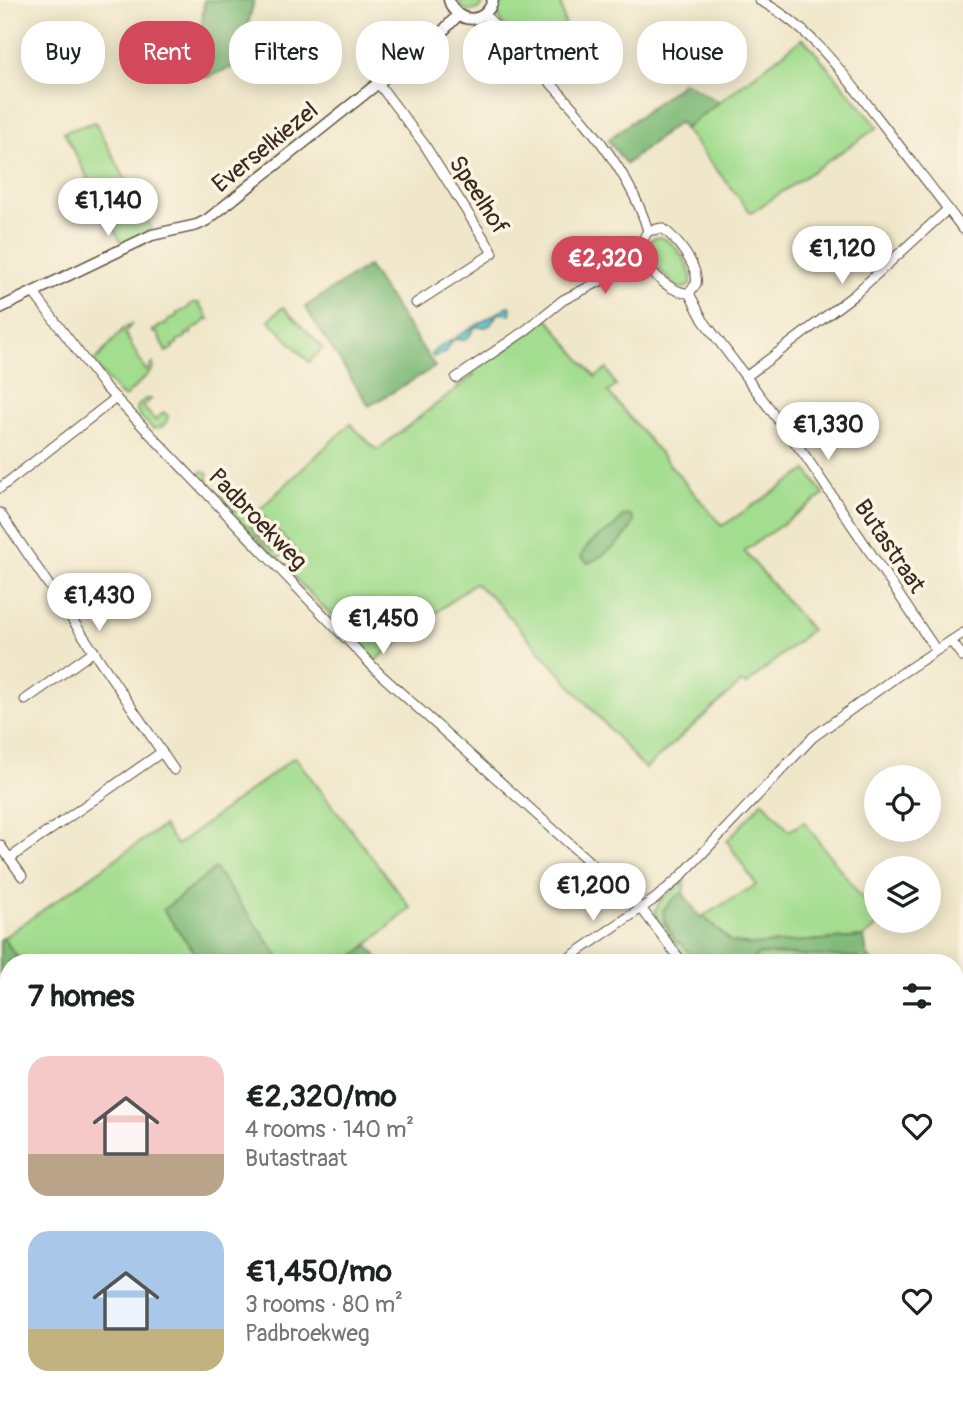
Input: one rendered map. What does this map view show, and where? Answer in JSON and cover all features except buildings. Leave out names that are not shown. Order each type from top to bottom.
[{"type":"street","points":[[449,0],[458,15],[473,19],[485,15],[493,0]]},
{"type":"street","points":[[759,0],[807,34],[841,72],[963,229]]},
{"type":"street","name":"Everselkiezel","points":[[449,25],[458,15]]},
{"type":"street","points":[[485,15],[562,95],[602,145],[631,188],[642,210],[648,231],[642,241],[644,259],[669,287],[680,294],[689,293]]},
{"type":"street","name":"Everselkiezel","points":[[0,308],[152,235],[187,228],[207,220],[377,84]]},
{"type":"street","name":"Speelhof","points":[[379,84],[424,144],[494,253],[416,303]]},
{"type":"street","points":[[747,376],[854,295],[948,209]]},
{"type":"street","name":"Butastraat","points":[[648,231],[662,228],[673,235],[696,274],[695,285],[689,293],[703,320],[806,457],[936,650]]},
{"type":"street","points":[[456,378],[564,300],[644,259]]},
{"type":"street","name":"Padbroekweg","points":[[33,292],[104,386],[380,674],[641,908],[675,954]]},
{"type":"street","points":[[0,488],[116,398]]},
{"type":"street","points":[[0,513],[174,770]]},
{"type":"street","points":[[575,954],[680,877],[813,737],[851,708],[963,633]]},
{"type":"street","points":[[951,641],[963,657]]},
{"type":"street","points":[[25,700],[94,651]]},
{"type":"street","points":[[10,858],[162,752]]},
{"type":"street","points":[[0,845],[22,876]]},
{"type":"green space","points":[[204,0],[254,0],[249,21],[229,21],[229,69],[215,74],[215,21],[202,21]]},
{"type":"green space","points":[[458,0],[485,0],[480,8],[470,11],[464,9]]},
{"type":"green space","points":[[501,0],[560,0],[564,21],[500,21],[497,11]]},
{"type":"green space","points":[[803,38],[878,127],[751,213],[684,129],[743,84],[747,84],[747,81]]},
{"type":"green space","points":[[681,84],[688,84],[719,102],[684,129],[679,122],[626,164],[608,140]]},
{"type":"green space","points":[[95,122],[152,229],[122,244],[64,132]]},
{"type":"green space","points":[[660,237],[677,249],[690,270],[691,284],[686,288],[678,288],[648,258],[648,243]]},
{"type":"green space","points":[[368,266],[435,367],[369,406],[305,307]]},
{"type":"green space","points":[[192,303],[199,303],[209,319],[204,320],[191,334],[186,334],[186,337],[177,341],[173,348],[166,352],[153,330],[177,316],[177,313],[187,309]]},
{"type":"green space","points":[[283,307],[323,348],[309,362],[269,320]]},
{"type":"green space","points":[[546,317],[595,377],[607,369],[616,386],[608,392],[722,526],[807,470],[824,495],[744,551],[811,630],[746,685],[742,682],[645,769],[492,597],[474,583],[375,661],[287,570],[286,567],[299,554],[258,511],[350,424],[377,450],[474,375],[470,370],[513,345]]},
{"type":"green space","points":[[131,325],[125,333],[146,371],[153,364],[153,369],[125,397],[121,396],[93,363],[125,327]]},
{"type":"green space","points":[[145,399],[151,399],[143,407],[155,420],[164,412],[168,416],[161,427],[153,429],[138,414],[137,407]]},
{"type":"green space","points":[[203,471],[208,473],[208,482],[236,511],[238,504],[251,517],[250,526],[274,551],[277,543],[283,551],[282,556],[275,557],[200,480],[199,474]]},
{"type":"green space","points":[[631,515],[634,522],[631,528],[615,546],[588,563],[581,557],[589,544],[613,527],[623,516]]},
{"type":"green space","points":[[295,757],[411,908],[356,954],[277,954],[215,869],[163,910],[196,954],[15,954],[3,938],[163,826],[177,845]]},
{"type":"green space","points":[[763,801],[789,831],[804,822],[864,901],[864,933],[869,933],[864,937],[751,945],[731,942],[703,916],[756,885],[727,841]]},
{"type":"green space","points":[[215,869],[277,954],[196,954],[163,910]]},
{"type":"green space","points":[[685,881],[683,893],[674,898],[663,922],[677,944],[680,941],[691,954],[683,954],[661,927],[655,911],[660,901]]},
{"type":"green space","points":[[683,893],[700,917],[703,916],[731,942],[751,945],[864,937],[867,954],[690,954],[680,942],[676,945],[664,916],[663,910]]},
{"type":"green space","points":[[3,938],[15,954],[0,954],[0,940]]},
{"type":"green space","points":[[368,945],[375,954],[357,954]]},
{"type":"water","points":[[509,306],[510,314],[498,313],[490,325],[475,327],[465,340],[454,339],[444,353],[433,357],[435,350]]}]
